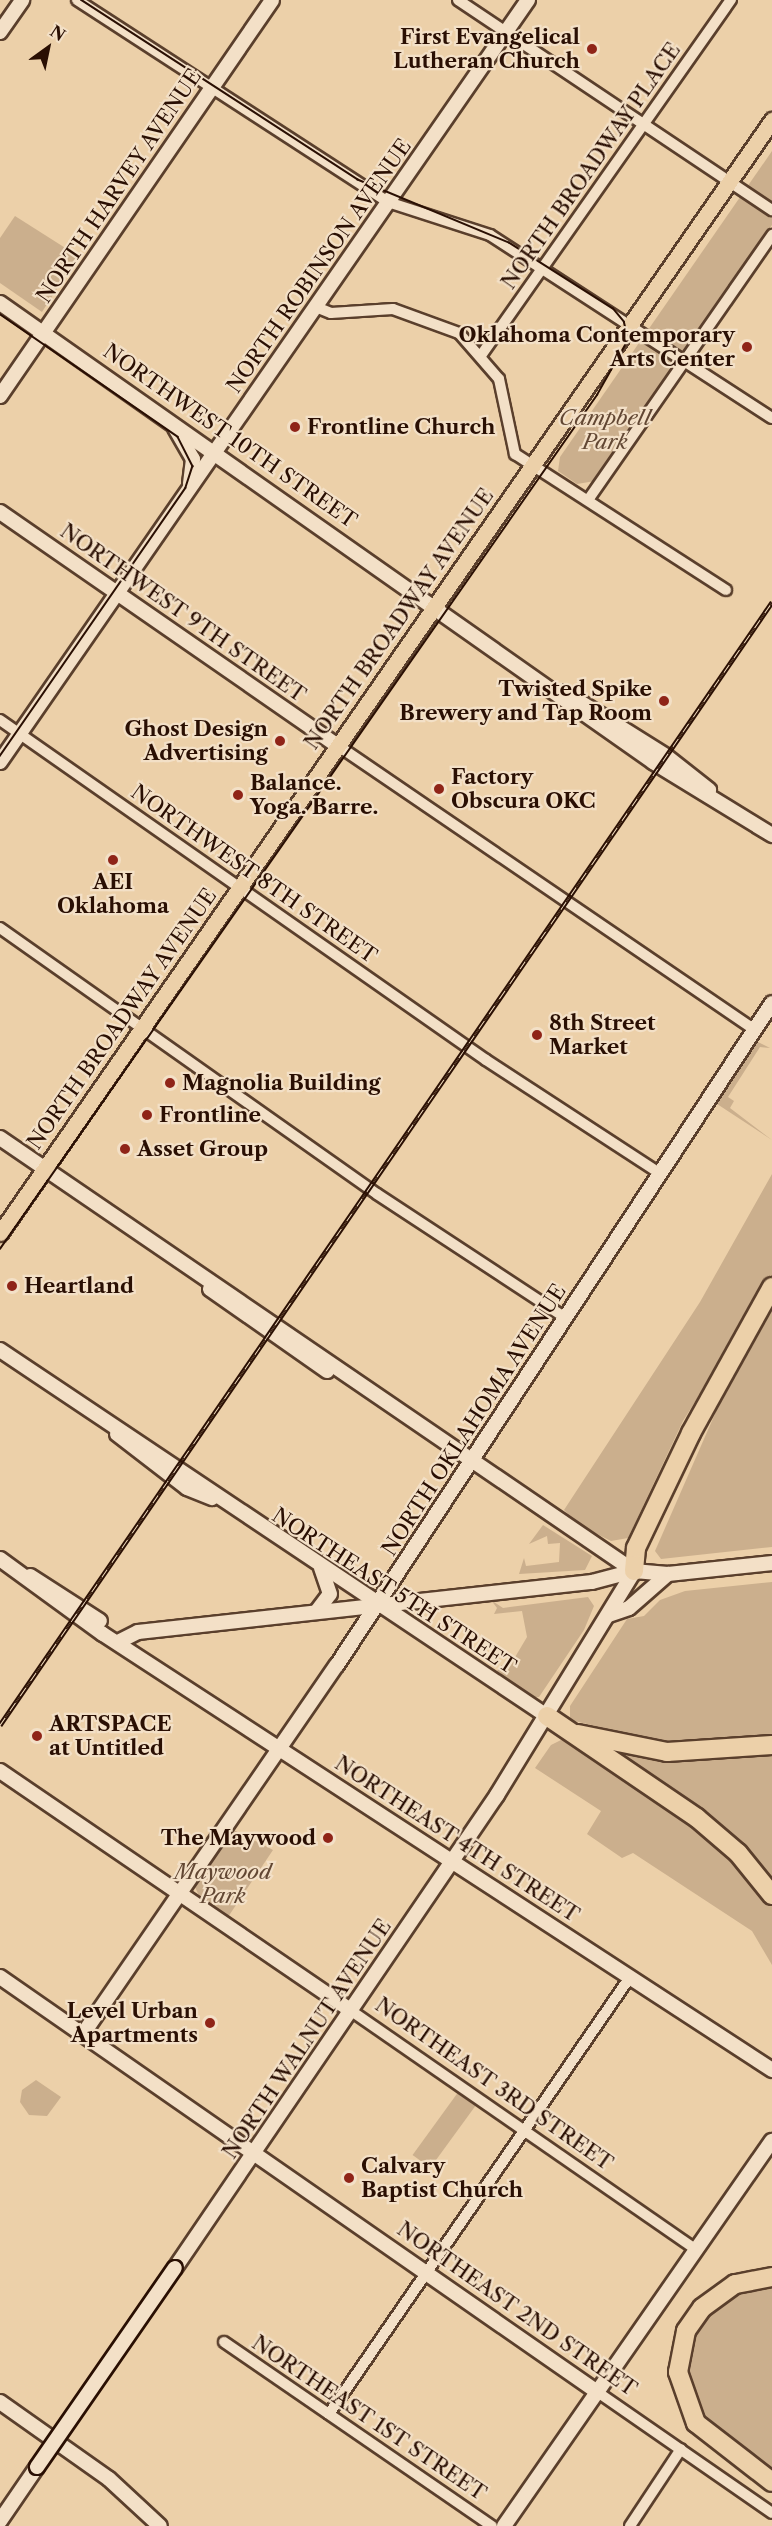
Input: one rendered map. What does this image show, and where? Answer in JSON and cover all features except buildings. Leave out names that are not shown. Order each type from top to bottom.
[{"type":"highway","points":[[634,1571],[636,1548],[691,1433],[772,1287]]},
{"type":"highway","points":[[547,1716],[707,1826],[772,1895]]},
{"type":"highway","points":[[572,1732],[642,1750],[735,1750],[772,1745]]},
{"type":"highway","points":[[772,2277],[735,2284],[702,2308],[686,2331],[678,2372],[696,2423],[772,2482]]},
{"type":"main road","name":"NORTH BROADWAY AVENUE","points":[[0,1233],[435,604],[632,327],[772,120]]},
{"type":"street","points":[[0,32],[22,0]]},
{"type":"street","points":[[77,0],[388,202],[474,227],[542,268],[772,418]]},
{"type":"street","name":"NORTH HARVEY AVENUE","points":[[0,396],[272,0]]},
{"type":"street","points":[[458,0],[644,128],[772,210]]},
{"type":"street","name":"NORTH ROBINSON AVENUE","points":[[0,762],[528,0]]},
{"type":"street","name":"NORTH BROADWAY PLACE","points":[[482,354],[644,128],[731,0]]},
{"type":"street","points":[[588,500],[772,235]]},
{"type":"street","name":"NORTHWEST 10TH STREET","points":[[0,303],[556,689],[659,766],[717,799],[772,835]]},
{"type":"street","points":[[316,307],[331,313],[380,307],[420,315],[459,333],[482,354],[504,392],[515,454],[726,590]]},
{"type":"street","points":[[170,421],[193,459],[188,491]]},
{"type":"street","name":"NORTHWEST 9TH STREET","points":[[0,512],[578,913],[755,1030]]},
{"type":"street","name":"NORTHWEST 8TH STREET","points":[[0,720],[486,1060],[661,1174]]},
{"type":"street","points":[[0,928],[377,1194],[566,1318]]},
{"type":"street","name":"NORTH OKLAHOMA AVENUE","points":[[84,2034],[378,1605],[772,1003]]},
{"type":"street","points":[[0,1138],[251,1315],[634,1571]]},
{"type":"street","points":[[0,1350],[105,1422]]},
{"type":"street","name":"NORTHEAST 5TH STREET","points":[[105,1422],[149,1445],[218,1501],[547,1716]]},
{"type":"street","name":"NORTHEAST 5TH STREET","points":[[105,1422],[178,1482],[218,1501]]},
{"type":"street","name":"NORTHEAST 4TH STREET","points":[[5,1562],[51,1600],[120,1641],[772,2070]]},
{"type":"street","points":[[120,1641],[138,1632],[592,1582],[634,1571],[668,1574],[772,1563]]},
{"type":"street","points":[[317,1611],[330,1594],[321,1568]]},
{"type":"street","name":"NORTH WALNUT AVENUE","points":[[0,2521],[453,1862],[547,1716],[634,1571]]},
{"type":"street","points":[[609,1615],[629,1608],[668,1574]]},
{"type":"street","name":"NORTHEAST 3RD STREET","points":[[0,1764],[31,1789],[696,2250]]},
{"type":"street","name":"NORTHEAST 3RD STREET","points":[[0,1771],[31,1789]]},
{"type":"street","name":"NORTHEAST 2ND STREET","points":[[0,1977],[772,2513]]},
{"type":"street","points":[[329,2414],[630,1977]]},
{"type":"street","points":[[504,2526],[772,2141]]},
{"type":"street","name":"NORTHEAST 1ST STREET","points":[[224,2342],[492,2526]]},
{"type":"street","points":[[0,2402],[109,2479],[160,2526]]},
{"type":"street","points":[[634,2525],[681,2449]]},
{"type":"green space","name":"Campbell Park","points":[[772,151],[772,225],[595,481],[577,484],[558,471],[560,457]]},
{"type":"green space","points":[[15,216],[78,256],[42,312],[0,283],[0,238]]},
{"type":"green space","points":[[754,1040],[770,1048],[760,1047],[728,1097],[734,1101],[730,1108],[772,1140],[714,1102]]},
{"type":"green space","points":[[772,1174],[772,1278],[683,1421],[628,1538],[611,1541],[577,1524],[564,1510],[700,1302]]},
{"type":"green space","points":[[772,1298],[772,1547],[661,1559],[655,1551],[739,1359]]},
{"type":"green space","points":[[543,1525],[592,1556],[585,1570],[519,1574],[524,1558],[526,1566],[559,1562],[560,1543],[548,1544],[547,1536],[529,1544]]},
{"type":"green space","points":[[772,1582],[772,1739],[689,1748],[570,1720],[570,1706],[627,1619],[644,1616],[660,1600],[685,1591]]},
{"type":"green space","points":[[588,1597],[594,1606],[584,1630],[539,1697],[529,1697],[497,1671],[501,1665],[508,1669],[527,1637],[522,1611],[494,1614],[497,1608],[491,1600],[503,1608]]},
{"type":"green space","points":[[561,1740],[573,1742],[704,1829],[772,1903],[772,1965],[752,1931],[633,1853],[622,1858],[587,1834],[601,1811],[535,1768],[551,1745]]},
{"type":"green space","points":[[604,1745],[772,1752],[772,1888]]},
{"type":"green space","name":"Maywood Park","points":[[234,1830],[273,1850],[228,1917],[200,1898],[195,1887]]},
{"type":"green space","points":[[36,2080],[61,2097],[47,2116],[29,2115],[20,2102],[22,2090]]},
{"type":"green space","points":[[459,2091],[477,2104],[430,2168],[413,2155]]},
{"type":"green space","points":[[772,2283],[772,2475],[709,2430],[686,2389],[688,2340],[713,2304],[755,2284]]},
{"type":"tram line","points":[[0,1249],[597,395],[628,340],[624,322],[613,309],[509,243],[358,180],[81,0]]},
{"type":"tram line","points":[[0,314],[178,437],[193,466],[186,488],[0,757]]},
{"type":"railway","points":[[0,1725],[772,602]]},
{"type":"place","name":"First Evangelical Lutheran Church","points":[[592,49]]},
{"type":"place","name":"Oklahoma Contemporary Arts Center","points":[[747,347]]},
{"type":"place","name":"Frontline Church","points":[[295,427]]},
{"type":"place","name":"Twisted Spike Brewery and Tap Room","points":[[664,701]]},
{"type":"place","name":"Ghost Design Advertising","points":[[280,741]]},
{"type":"place","name":"Factory Obscura OKC","points":[[439,789]]},
{"type":"place","name":"Balance. Yoga. Barre.","points":[[238,795]]},
{"type":"place","name":"AEI Oklahoma","points":[[113,860]]},
{"type":"place","name":"8th Street Market","points":[[537,1035]]},
{"type":"place","name":"Magnolia Building","points":[[170,1083]]},
{"type":"place","name":"Frontline","points":[[147,1115]]},
{"type":"place","name":"Asset Group","points":[[125,1149]]},
{"type":"place","name":"Heartland","points":[[12,1286]]},
{"type":"place","name":"ARTSPACE at Untitled","points":[[37,1736]]},
{"type":"place","name":"The Maywood","points":[[328,1838]]},
{"type":"place","name":"Level Urban Apartments","points":[[210,2023]]},
{"type":"place","name":"Calvary Baptist Church","points":[[349,2178]]}]
